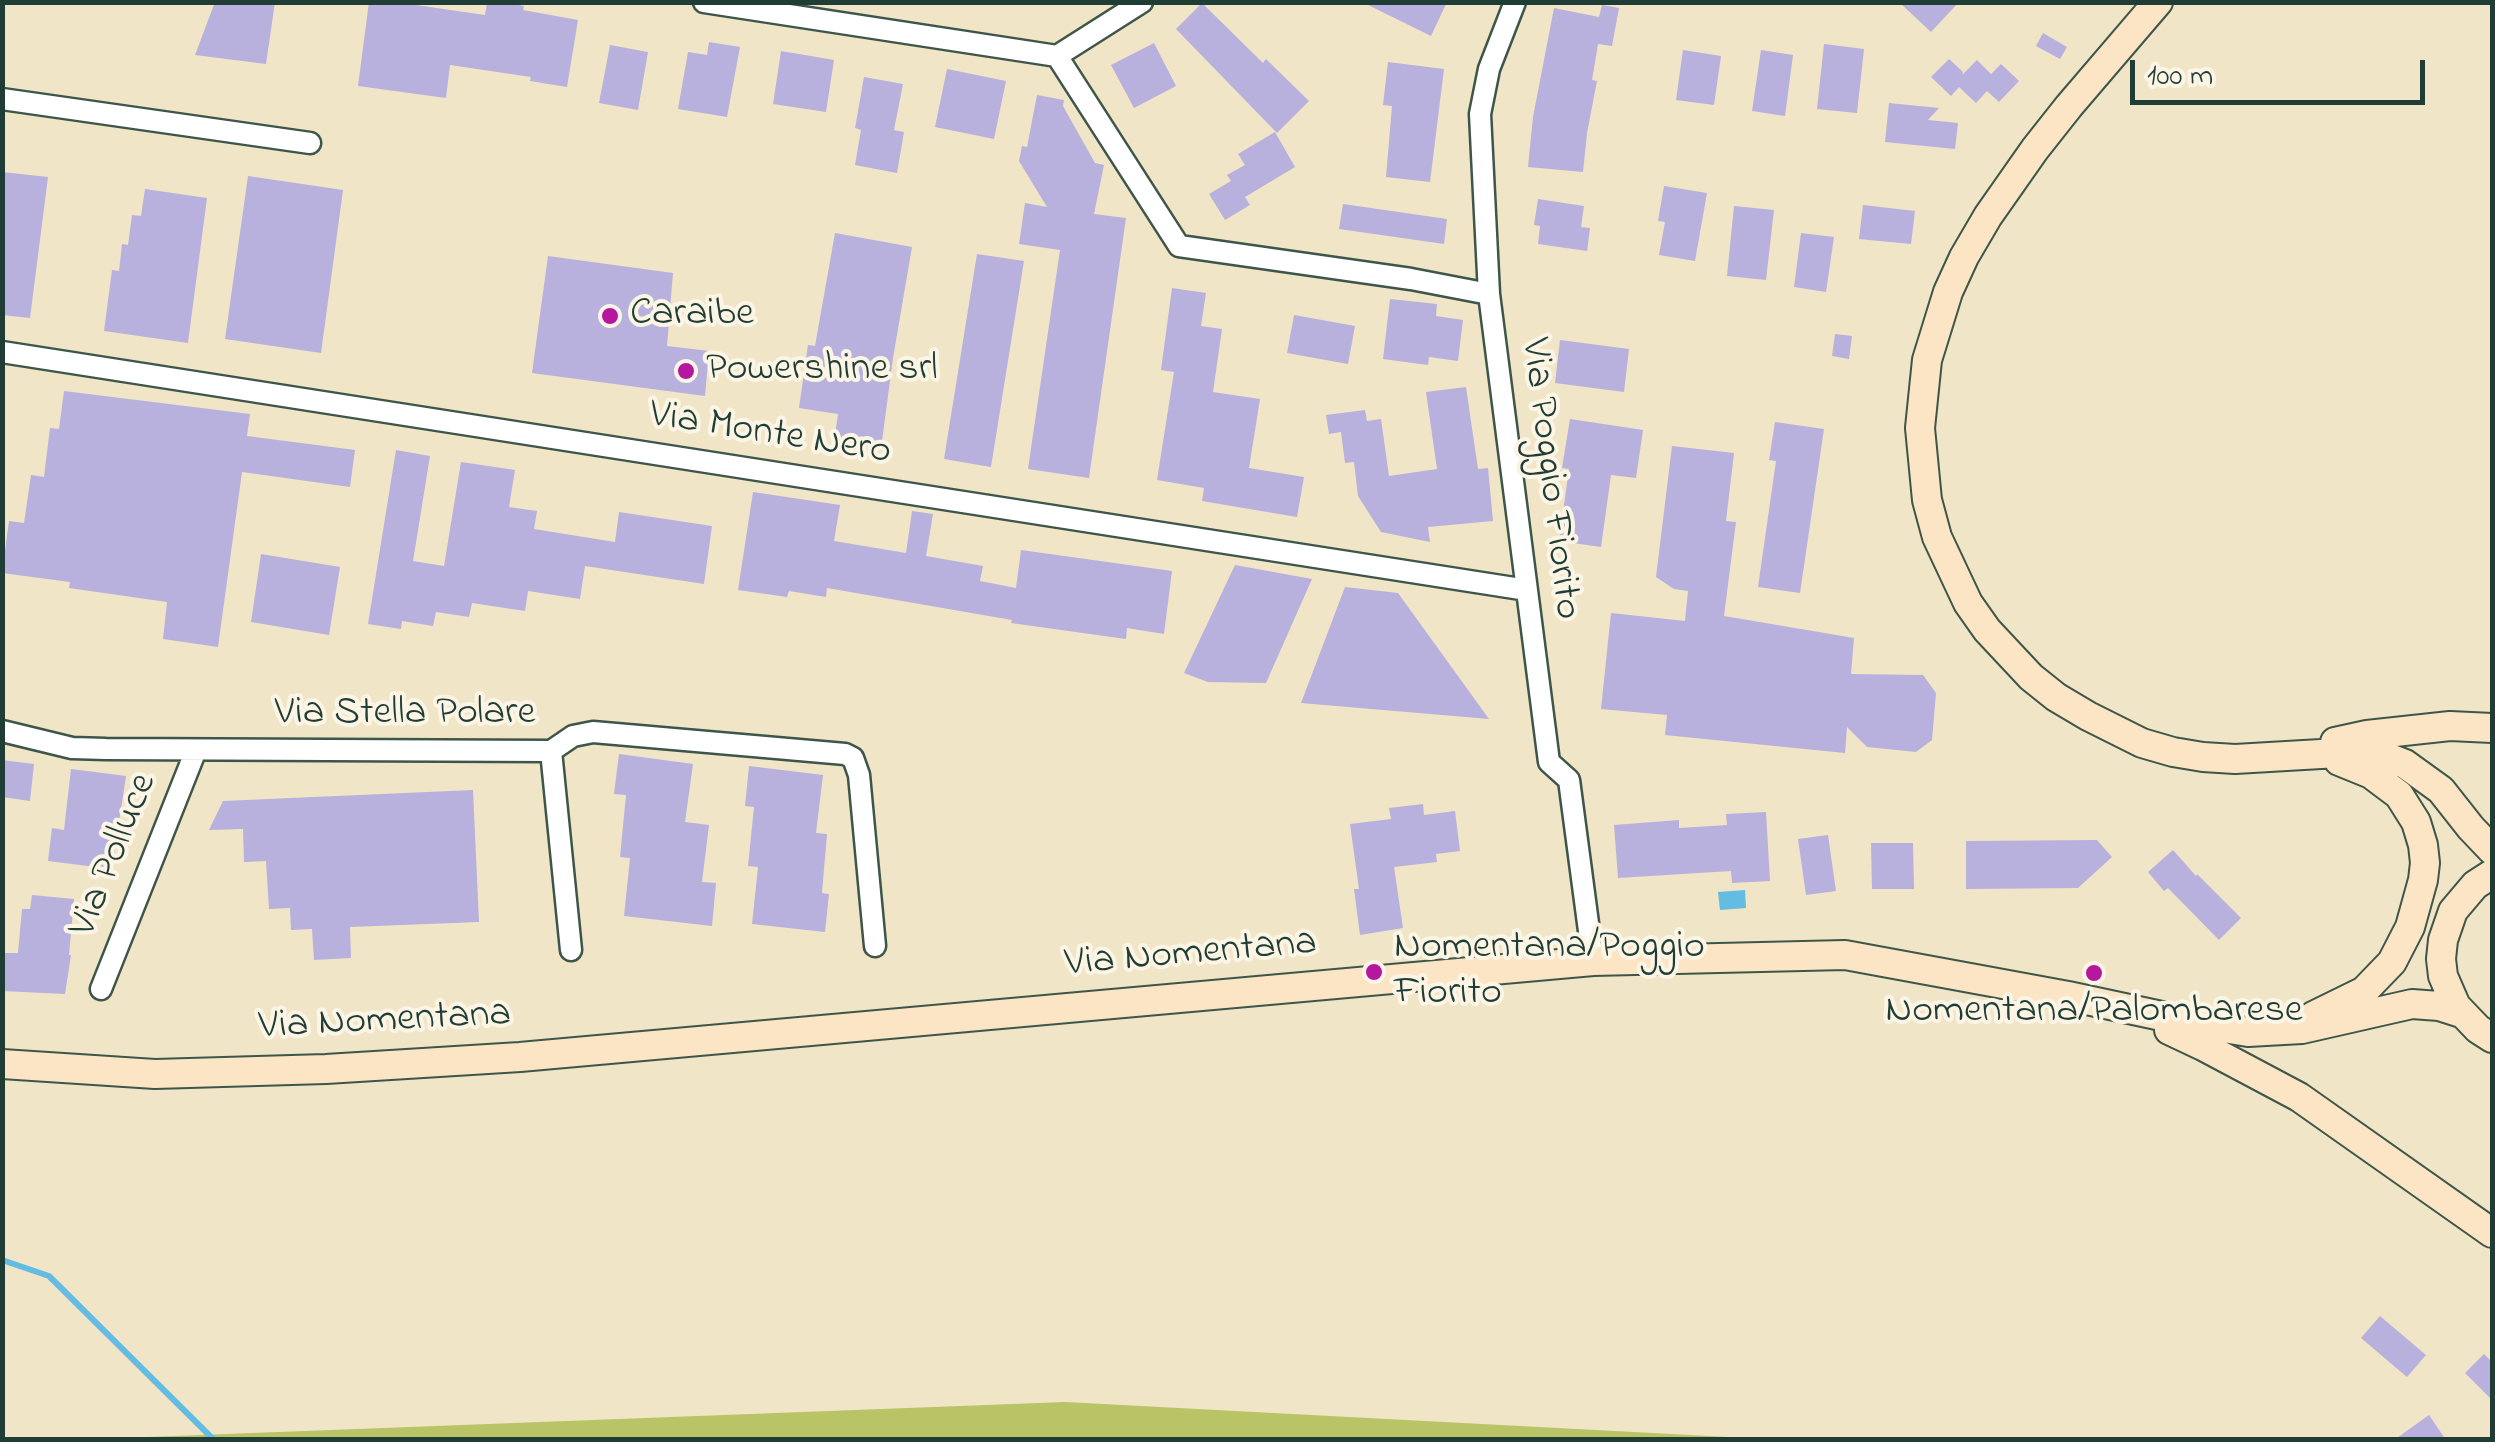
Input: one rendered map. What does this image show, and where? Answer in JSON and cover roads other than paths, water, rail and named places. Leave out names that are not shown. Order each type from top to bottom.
[{"type":"street","points":[[704,2],[1057,56],[1142,2]]},
{"type":"street","name":"Via Poggio Fiorito","points":[[1515,2],[1489,68],[1480,114],[1489,294],[1550,762],[1568,780],[1593,961]]},
{"type":"street","points":[[2158,2],[2035,149],[1988,216],[1948,292],[1922,394],[1926,500],[1936,537],[1968,602],[2010,656],[2056,697],[2114,730],[2173,752],[2219,758],[2338,753],[2405,764],[2441,790],[2492,850]]},
{"type":"street","points":[[1057,56],[1179,246],[1411,278],[1489,294]]},
{"type":"street","points":[[2,99],[310,143]]},
{"type":"street","name":"Via Monte Nero","points":[[2,352],[1527,590]]},
{"type":"street","points":[[2268,757],[2367,736],[2450,726],[2492,728]]},
{"type":"street","name":"Via Stella Polare","points":[[2,731],[72,748],[551,752],[573,736],[593,732],[840,752],[856,762],[859,775],[875,946]]},
{"type":"street","name":"Via Polluce","points":[[101,989],[196,750]]},
{"type":"street","points":[[551,752],[571,950]]},
{"type":"street","points":[[2268,757],[2336,760],[2386,784],[2410,810],[2420,834],[2425,863],[2410,928],[2381,976],[2318,1015],[2268,1032]]},
{"type":"street","points":[[2464,818],[2484,880],[2460,902],[2447,925],[2441,959],[2448,992],[2461,1013],[2492,1038]]},
{"type":"street","name":"Via Nomentana","points":[[2,1064],[155,1074],[326,1069],[520,1056],[1593,961],[1845,956],[2231,1030],[2268,1032],[2332,1024],[2396,1006],[2425,1004],[2461,1013]]},
{"type":"street","name":"Via Nomentana","points":[[2378,1011],[2422,983],[2441,959]]},
{"type":"street","points":[[2068,996],[2160,1026],[2289,1092],[2492,1233]]},
{"type":"water","points":[[1745,890],[1746,908],[1720,910],[1718,892]]},
{"type":"waterway","points":[[2,1260],[49,1276],[214,1440]]},
{"type":"place","name":"Caraibe","points":[[610,316]]},
{"type":"place","name":"Powershine srl","points":[[686,371]]},
{"type":"place","name":"Nomentana/Poggio Fiorito","points":[[1374,972]]},
{"type":"place","name":"Nomentana/Palombarese","points":[[2094,973]]}]
